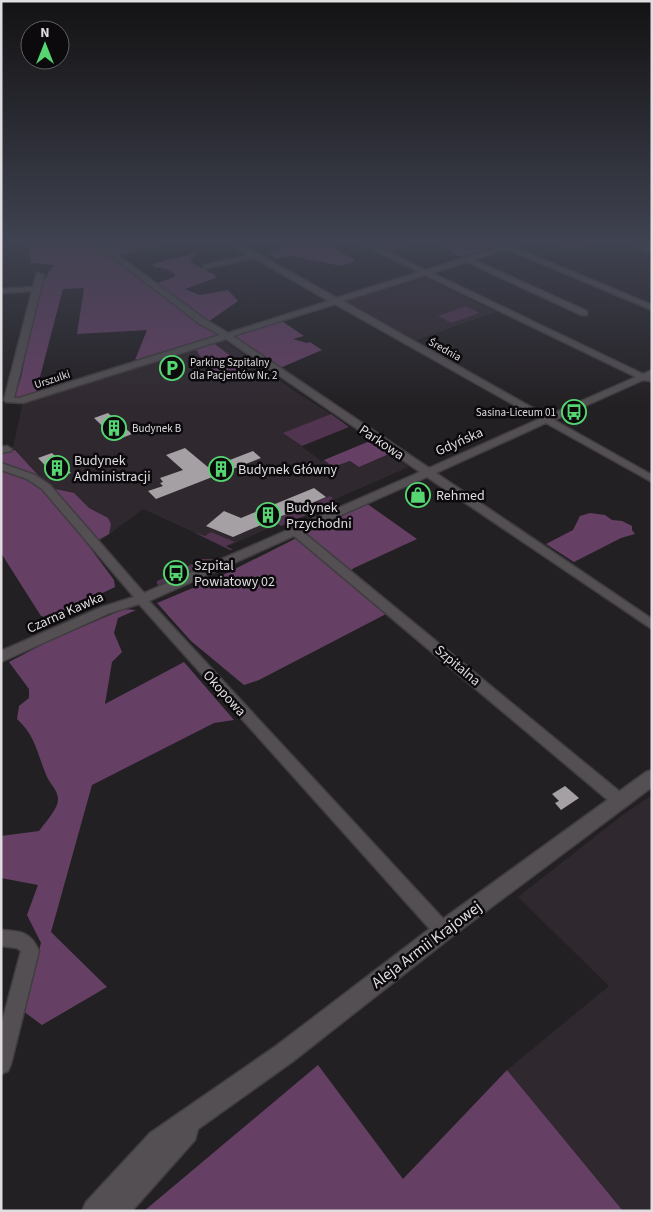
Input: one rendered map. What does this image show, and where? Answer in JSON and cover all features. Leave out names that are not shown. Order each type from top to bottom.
[{"type":"street","name":"Urszulki","points":[[34,296],[9,400],[13,401],[20,401],[224,335]]},
{"type":"street","name":"Parkowa","points":[[168,296],[203,322],[212,326],[652,625]]},
{"type":"street","name":"Średnia","points":[[324,296],[652,480]]},
{"type":"street","points":[[224,335],[351,296]]},
{"type":"street","points":[[473,296],[649,377]]},
{"type":"street","points":[[546,296],[584,313]]},
{"type":"street","points":[[622,296],[652,308]]},
{"type":"street","name":"Gdyńska","points":[[142,599],[426,472],[649,377]]},
{"type":"street","name":"Okopowa","points":[[1,466],[31,477],[46,487],[148,608],[443,932]]},
{"type":"street","name":"Szpitalna","points":[[295,531],[620,801]]},
{"type":"street","name":"Czarna Kawka","points":[[1,657],[106,610],[142,599]]},
{"type":"street","name":"Aleja Armii Krajowej","points":[[95,1211],[159,1142],[284,1054],[443,932],[652,777]]},
{"type":"street","points":[[1,938],[20,939],[26,942],[30,951],[1,1064]]},
{"type":"street","name":"Aleja Armii Krajowej","points":[[115,1211],[202,1113]]},
{"type":"shaded area","points":[[37,296],[61,296],[36,392],[19,400],[14,398],[21,378]]},
{"type":"shaded area","points":[[83,296],[233,296],[238,301],[208,322],[218,335],[135,360],[147,330],[77,334]]},
{"type":"shaded area","points":[[362,296],[463,296],[496,312],[416,340],[351,304],[342,302]]},
{"type":"shaded area","points":[[466,306],[479,313],[451,323],[438,316]]},
{"type":"shaded area","points":[[282,321],[304,336],[293,339],[307,343],[310,342],[322,350],[280,368],[233,336]]},
{"type":"shaded area","points":[[222,339],[293,390],[331,414],[284,433],[321,461],[324,460],[333,467],[350,461],[359,467],[389,454],[409,467],[226,547],[143,509],[99,542],[13,447],[23,402]]},
{"type":"shaded area","points":[[212,342],[247,368],[220,375],[204,362],[195,348]]},
{"type":"shaded area","points":[[331,414],[349,427],[302,446],[283,433]]},
{"type":"shaded area","points":[[370,441],[389,454],[359,467],[350,461],[333,467],[324,460]]},
{"type":"shaded area","points":[[15,450],[50,488],[74,493],[89,508],[108,518],[111,524],[109,534],[98,540],[84,524],[77,530],[114,580],[115,587],[50,618],[41,616],[1,553],[1,451]]},
{"type":"shaded area","points":[[330,496],[337,502],[281,526],[274,520]]},
{"type":"shaded area","points":[[366,503],[417,539],[354,568],[343,577],[386,614],[259,680],[244,685],[191,641],[157,603],[219,577]]},
{"type":"shaded area","points":[[590,513],[605,515],[612,520],[622,521],[632,526],[635,534],[621,538],[574,562],[546,544],[573,530],[580,516]]},
{"type":"shaded area","points":[[193,532],[205,536],[211,532],[235,542],[226,546],[233,550],[230,550]]},
{"type":"shaded area","points":[[202,559],[213,559],[208,565],[160,587],[157,584],[157,581],[179,572]]},
{"type":"shaded area","points":[[124,609],[136,610],[118,618],[114,633],[122,652],[112,662],[105,704],[184,662],[234,720],[214,723],[92,785],[51,932],[107,987],[42,1025],[23,1011],[41,943],[27,915],[38,885],[1,878],[1,836],[39,831],[57,805],[58,797],[47,777],[32,739],[17,719],[19,706],[29,698],[29,689],[9,662],[47,642]]},
{"type":"shaded area","points":[[652,795],[652,1211],[623,1211],[507,1070],[609,986],[518,897],[624,814]]},
{"type":"shaded area","points":[[318,1065],[403,1179],[507,1070],[623,1211],[144,1211]]},
{"type":"building","name":"Budynek B","points":[[108,413],[132,434],[117,440],[94,418]]},
{"type":"building","name":"Budynek Główny","points":[[185,448],[209,468],[253,451],[261,458],[156,499],[148,491],[163,486],[160,483],[163,482],[160,478],[183,470],[166,455]]},
{"type":"building","name":"Budynek Administracji","points":[[52,453],[71,473],[57,478],[38,458]]},
{"type":"building","name":"Budynek Przychodni","points":[[314,488],[326,497],[233,537],[206,526],[224,511],[241,518]]},
{"type":"building","points":[[565,786],[579,798],[561,810],[555,803],[559,801],[552,794]]},
{"type":"place","name":"Parking Szpitalny dla Pacjentów Nr. 2","points":[[172,368]]},
{"type":"place","name":"Sasina-Liceum 01","points":[[574,412]]},
{"type":"place","name":"Budynek B","points":[[114,428]]},
{"type":"place","name":"Budynek Administracji","points":[[57,468]]},
{"type":"place","name":"Budynek Główny","points":[[221,469]]},
{"type":"place","name":"Rehmed","points":[[418,495]]},
{"type":"place","name":"Budynek Przychodni","points":[[268,515]]},
{"type":"place","name":"Szpital Powiatowy 02","points":[[176,573]]}]
